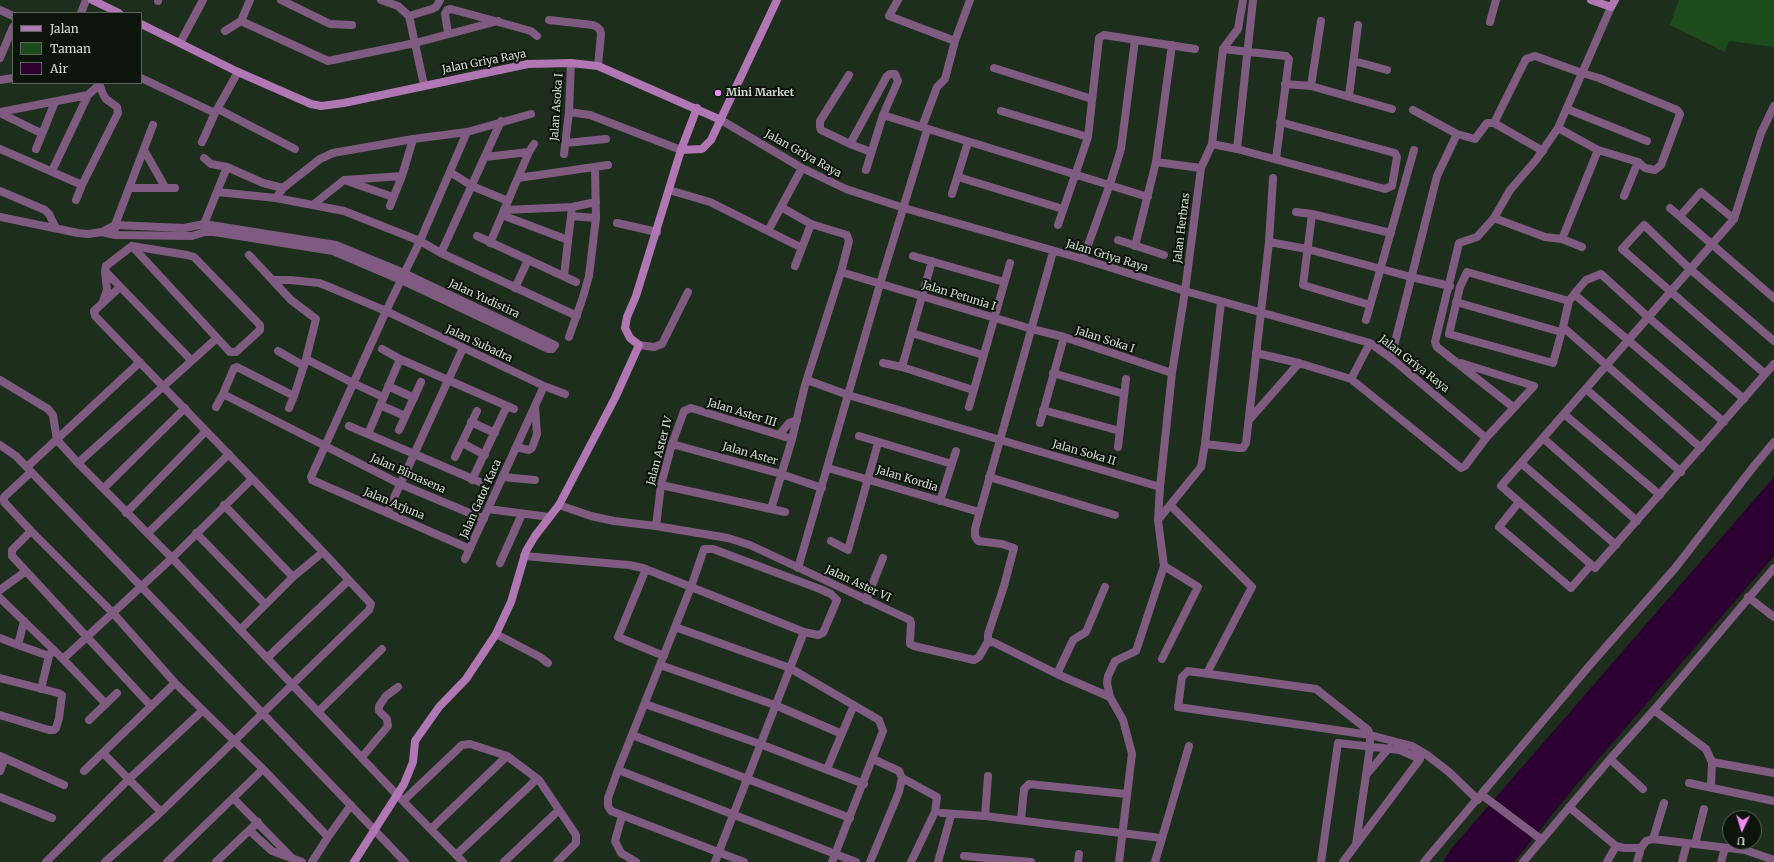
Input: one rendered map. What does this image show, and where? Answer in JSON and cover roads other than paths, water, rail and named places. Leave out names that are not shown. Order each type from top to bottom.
[{"type":"street","points":[[81,12],[86,0]]},
{"type":"street","points":[[92,0],[117,12]]},
{"type":"street","points":[[180,43],[203,0]]},
{"type":"street","points":[[225,31],[241,21],[250,0]]},
{"type":"street","points":[[281,0],[334,25],[352,25]]},
{"type":"street","points":[[381,0],[399,3],[409,16],[424,85]]},
{"type":"street","points":[[409,16],[436,7],[440,0]]},
{"type":"street","points":[[569,112],[590,115],[681,150],[702,149],[710,140],[721,120],[777,0]]},
{"type":"street","points":[[898,0],[889,16],[955,42]]},
{"type":"street","points":[[798,568],[880,284],[904,208],[924,129],[937,87],[945,79],[955,42],[970,0]]},
{"type":"street","points":[[1223,49],[1238,28],[1242,0]]},
{"type":"street","points":[[1237,149],[1253,0]]},
{"type":"street","points":[[1490,22],[1496,0]]},
{"type":"street","points":[[1513,407],[1437,347],[1435,342],[1450,286],[1459,243],[1476,238],[1494,218],[1510,190],[1543,151],[1558,128],[1567,109],[1613,3],[1590,0]]},
{"type":"street","points":[[448,33],[445,14],[449,9],[531,31],[537,36]]},
{"type":"street","points":[[0,10],[12,16]]},
{"type":"street","points":[[549,20],[593,25],[597,27],[601,34],[598,66]]},
{"type":"street","points":[[241,21],[326,61],[415,43],[448,33],[498,22]]},
{"type":"street","points":[[1311,86],[1320,21]]},
{"type":"street","name":"Jalan Griya Raya","points":[[142,24],[238,72],[311,104],[321,106],[344,103],[528,64],[571,63],[598,66],[697,108],[721,120],[802,168],[846,189],[904,208],[1053,252],[1083,259],[1261,314],[1370,343],[1391,358],[1486,438]]},
{"type":"street","points":[[1349,96],[1358,26]]},
{"type":"street","points":[[1238,28],[1249,30]]},
{"type":"street","points":[[0,58],[12,29]]},
{"type":"street","points":[[1058,225],[1088,137],[1099,38],[1104,36],[1195,49]]},
{"type":"street","points":[[1083,259],[1121,149],[1135,40]]},
{"type":"street","points":[[1136,246],[1156,162],[1172,45]]},
{"type":"street","points":[[1223,49],[1288,57],[1290,61],[1280,122],[1276,159]]},
{"type":"street","name":"Jalan Herbras","points":[[1164,566],[1158,520],[1172,373],[1185,291],[1201,168],[1212,144],[1223,49]]},
{"type":"street","points":[[1494,123],[1518,74],[1528,58],[1534,56],[1599,78],[1679,111],[1679,116],[1660,167],[1656,169],[1650,169],[1638,162],[1598,150],[1558,128]]},
{"type":"street","points":[[1354,61],[1387,70]]},
{"type":"street","name":"Jalan Asoka I","points":[[564,154],[569,112],[571,63]]},
{"type":"street","points":[[994,68],[1092,99]]},
{"type":"street","points":[[202,142],[238,72]]},
{"type":"street","points":[[850,144],[887,76],[892,74],[897,76],[898,81],[883,116],[866,170]]},
{"type":"street","points":[[849,75],[820,121],[821,130],[871,152]]},
{"type":"street","points":[[0,80],[12,78]]},
{"type":"street","points":[[142,78],[217,111],[294,149]]},
{"type":"street","points":[[52,171],[88,95],[99,84],[102,94],[117,107],[118,113],[76,200]]},
{"type":"street","points":[[1286,84],[1311,86],[1392,109]]},
{"type":"street","points":[[0,112],[88,95]]},
{"type":"street","points":[[36,149],[55,102]]},
{"type":"street","points":[[1774,106],[1761,133],[1734,219],[1501,486],[1595,568],[1681,472],[1774,364]]},
{"type":"street","points":[[688,292],[662,344],[654,347],[639,344],[630,338],[625,328],[627,317],[636,296],[657,232],[681,150],[697,108]]},
{"type":"street","points":[[1567,109],[1647,141]]},
{"type":"street","points":[[1413,110],[1457,134],[1475,139],[1487,123],[1494,123],[1543,151]]},
{"type":"street","points":[[1002,111],[1088,137]]},
{"type":"street","points":[[0,112],[42,133]]},
{"type":"street","points":[[276,198],[283,188],[320,160],[333,153],[413,138],[467,132],[501,121],[532,114]]},
{"type":"street","points":[[883,116],[1110,184],[1148,197]]},
{"type":"street","points":[[441,253],[501,121]]},
{"type":"street","points":[[1212,144],[1276,159],[1385,189],[1392,186],[1397,157],[1393,152],[1280,122]]},
{"type":"street","points":[[115,235],[115,225],[154,125]]},
{"type":"street","points":[[325,447],[386,311],[420,241],[467,132]]},
{"type":"street","points":[[1391,358],[1437,176],[1457,134]]},
{"type":"street","points":[[390,206],[402,176],[413,138]]},
{"type":"street","points":[[566,143],[606,139]]},
{"type":"street","points":[[952,194],[968,142]]},
{"type":"street","points":[[490,243],[529,152],[534,144]]},
{"type":"street","points":[[0,149],[82,185]]},
{"type":"street","points":[[144,150],[164,187]]},
{"type":"street","points":[[1366,320],[1414,150]]},
{"type":"street","points":[[1562,239],[1598,150]]},
{"type":"street","points":[[485,157],[529,152]]},
{"type":"street","points":[[204,158],[211,164],[227,167],[263,183],[283,188]]},
{"type":"street","points":[[1156,162],[1201,168]]},
{"type":"street","points":[[1624,196],[1638,162]]},
{"type":"street","points":[[518,178],[608,165]]},
{"type":"street","points":[[102,232],[115,235],[192,236],[201,228],[227,167]]},
{"type":"street","points":[[569,337],[589,276],[596,218],[595,167]]},
{"type":"street","points":[[768,231],[802,168]]},
{"type":"street","points":[[450,172],[472,186],[508,201]]},
{"type":"street","points":[[314,204],[344,180],[402,176]]},
{"type":"street","points":[[958,176],[1063,209]]},
{"type":"street","points":[[1205,444],[1243,448],[1246,443],[1269,242],[1273,178]]},
{"type":"street","points":[[344,180],[393,197]]},
{"type":"street","points":[[129,188],[175,188]]},
{"type":"street","points":[[669,190],[710,202],[802,248]]},
{"type":"street","points":[[0,191],[47,211],[56,228]]},
{"type":"street","points":[[217,192],[276,198],[314,204],[344,211],[420,241],[441,253],[514,288],[577,316]]},
{"type":"street","points":[[1681,215],[1701,192],[1734,219]]},
{"type":"street","points":[[503,212],[572,207],[596,202]]},
{"type":"street","points":[[564,276],[572,207]]},
{"type":"street","points":[[770,509],[792,439],[806,380],[841,272],[849,241],[848,236],[811,224],[781,207]]},
{"type":"street","points":[[1670,208],[1774,298]]},
{"type":"street","points":[[503,212],[568,240]]},
{"type":"street","points":[[1296,212],[1312,214],[1391,233]]},
{"type":"street","points":[[1312,214],[1303,285],[1370,305]]},
{"type":"street","points":[[572,216],[596,218]]},
{"type":"street","points":[[0,217],[88,234],[102,232],[115,225],[201,228]]},
{"type":"street","points":[[1494,218],[1545,237],[1562,239],[1582,247]]},
{"type":"street","points":[[618,223],[657,232]]},
{"type":"street","points":[[795,266],[811,224]]},
{"type":"street","points":[[1765,374],[1622,249],[1644,225],[1690,269],[1774,341]]},
{"type":"street","name":"Jalan Yudistira","points":[[201,228],[333,251],[403,277],[552,347]]},
{"type":"street","points":[[477,236],[576,282]]},
{"type":"street","points":[[1118,240],[1164,255]]},
{"type":"street","points":[[1269,242],[1307,249],[1450,286]]},
{"type":"street","points":[[102,303],[107,290],[105,271],[106,266],[132,246],[187,255],[194,257],[260,325],[260,330],[236,352],[230,352],[132,246]]},
{"type":"street","points":[[1053,252],[975,529],[976,539],[1014,548],[1004,586],[988,634],[988,642],[1110,697]]},
{"type":"street","points":[[249,255],[292,300],[316,319],[305,363],[289,408]]},
{"type":"street","points":[[913,256],[1004,282]]},
{"type":"street","points":[[514,288],[528,260]]},
{"type":"street","points":[[902,367],[932,261]]},
{"type":"street","points":[[969,407],[1010,263]]},
{"type":"street","points":[[105,271],[119,288],[191,360]]},
{"type":"street","name":"Jalan Petunia I","points":[[841,272],[1032,329]]},
{"type":"street","points":[[1724,422],[1628,341],[1572,298],[1467,272],[1460,287],[1449,334],[1553,363],[1572,298],[1586,280],[1601,274],[1648,317],[1744,399]]},
{"type":"street","name":"Jalan Subadra","points":[[273,280],[319,283],[386,311],[544,386],[565,394]]},
{"type":"street","points":[[106,862],[161,812],[291,684],[371,608],[370,602],[323,552],[95,316],[94,311],[119,288]]},
{"type":"street","points":[[1158,520],[1199,469],[1205,444],[1221,302]]},
{"type":"street","points":[[1456,302],[1562,330],[1701,448]]},
{"type":"street","name":"Jalan Soka I","points":[[1032,329],[1064,337],[1172,373]]},
{"type":"street","points":[[912,333],[983,355]]},
{"type":"street","points":[[1040,423],[1064,337]]},
{"type":"street","points":[[78,463],[217,338]]},
{"type":"street","points":[[1351,380],[1370,343]]},
{"type":"street","points":[[401,798],[413,762],[415,741],[439,707],[466,679],[496,634],[511,602],[524,556],[535,536],[559,505],[615,398],[639,344]]},
{"type":"street","points":[[387,513],[463,348]]},
{"type":"street","points":[[382,349],[400,359],[511,408],[495,433],[472,480]]},
{"type":"street","points":[[278,351],[353,384],[405,416]]},
{"type":"street","points":[[1256,353],[1299,363],[1351,380],[1459,467],[1464,466],[1513,407],[1534,386],[1455,361]]},
{"type":"street","points":[[368,434],[400,359]]},
{"type":"street","points":[[140,362],[57,440],[4,497],[4,500],[31,531],[113,613],[175,684],[263,769],[328,837]]},
{"type":"street","points":[[883,363],[902,367],[973,390]]},
{"type":"street","points":[[1249,420],[1299,363]]},
{"type":"street","points":[[216,407],[234,368],[237,367],[294,396]]},
{"type":"street","points":[[1053,373],[1124,394]]},
{"type":"street","points":[[1118,447],[1126,378]]},
{"type":"street","points":[[0,380],[48,409],[53,415],[57,440],[78,463],[104,488],[126,513],[148,533],[463,862]]},
{"type":"street","name":"Jalan Soka II","points":[[806,380],[848,394],[1160,487]]},
{"type":"street","points":[[399,430],[420,382]]},
{"type":"street","points":[[388,386],[414,398]]},
{"type":"street","name":"Jalan Gatot Kaca","points":[[465,559],[544,386]]},
{"type":"street","points":[[1586,389],[1681,472]]},
{"type":"street","name":"Jalan Bimasena","points":[[223,394],[400,484],[484,519]]},
{"type":"street","name":"Jalan Gatot Kaca","points":[[516,447],[529,450],[532,448],[537,434],[535,406]]},
{"type":"street","points":[[104,488],[185,408]]},
{"type":"street","name":"Jalan Aster III","points":[[687,409],[691,408],[792,439]]},
{"type":"street","name":"Jalan Aster IV","points":[[656,526],[661,485],[682,414],[687,409]]},
{"type":"street","points":[[1043,410],[1120,431]]},
{"type":"street","points":[[455,457],[477,411]]},
{"type":"street","points":[[1564,414],[1660,495]]},
{"type":"street","points":[[779,435],[789,423],[796,420]]},
{"type":"street","points":[[471,422],[495,433]]},
{"type":"street","points":[[349,426],[482,483]]},
{"type":"street","points":[[126,513],[206,431]]},
{"type":"street","points":[[859,436],[878,443],[952,464]]},
{"type":"street","points":[[1543,438],[1637,521]]},
{"type":"street","points":[[1424,862],[1590,665],[1676,567],[1774,442]]},
{"type":"street","points":[[462,443],[485,455]]},
{"type":"street","points":[[831,542],[848,550],[878,443]]},
{"type":"street","name":"Jalan Aster","points":[[672,444],[781,474],[822,488]]},
{"type":"street","points":[[0,445],[16,456],[405,862]]},
{"type":"street","name":"Jalan Arjuna","points":[[325,447],[311,477],[312,480],[470,549]]},
{"type":"street","points":[[940,501],[956,451]]},
{"type":"street","points":[[148,533],[229,454]]},
{"type":"street","points":[[1521,463],[1616,545]]},
{"type":"street","name":"Jalan Kordia","points":[[828,468],[979,512]]},
{"type":"street","points":[[502,477],[535,480]]},
{"type":"street","points":[[989,477],[1115,515]]},
{"type":"street","points":[[63,659],[172,558],[252,479]]},
{"type":"street","points":[[661,485],[785,512]]},
{"type":"street","points":[[1519,502],[1500,527],[1571,588],[1591,565]]},
{"type":"street","points":[[224,505],[293,577]]},
{"type":"street","name":"Jalan Aster VI","points":[[559,505],[591,516],[614,521],[656,526],[728,538],[750,545],[910,620],[910,644],[914,646],[977,660],[988,642]]},
{"type":"street","points":[[1170,505],[1252,587],[1207,673]]},
{"type":"street","points":[[488,509],[550,517]]},
{"type":"street","points":[[500,563],[522,514]]},
{"type":"street","points":[[31,531],[11,553],[12,556],[151,706]]},
{"type":"street","points":[[196,533],[265,604]]},
{"type":"street","points":[[524,556],[629,565],[646,569],[691,587],[804,632],[818,635],[823,633],[836,600],[831,594],[713,549],[704,549],[691,587],[608,798],[608,806],[611,811],[744,862]]},
{"type":"street","points":[[240,630],[293,577],[323,552]]},
{"type":"street","points":[[866,600],[883,558]]},
{"type":"street","points":[[1119,862],[1126,794],[1132,760],[1132,748],[1123,720],[1110,697],[1107,683],[1112,666],[1119,658],[1133,654],[1136,651],[1164,566],[1198,587],[1162,659]]},
{"type":"street","points":[[1523,862],[1774,568]]},
{"type":"street","points":[[646,569],[618,637],[664,656]]},
{"type":"street","points":[[0,590],[26,571]]},
{"type":"street","points":[[267,658],[348,580]]},
{"type":"street","points":[[1057,674],[1073,640],[1086,632],[1105,586]]},
{"type":"street","points":[[1748,597],[1774,617]]},
{"type":"street","points":[[0,598],[24,621],[51,653]]},
{"type":"street","points":[[18,645],[24,621]]},
{"type":"street","points":[[675,627],[790,668],[879,720],[882,724],[884,731],[834,858]]},
{"type":"street","points":[[715,862],[804,632]]},
{"type":"street","points":[[496,634],[540,657],[548,664]]},
{"type":"street","points":[[0,638],[18,645],[51,653],[63,659],[106,704]]},
{"type":"street","points":[[318,712],[382,649]]},
{"type":"street","points":[[41,689],[51,653]]},
{"type":"street","points":[[660,665],[775,705],[842,734]]},
{"type":"street","points":[[1356,844],[1370,747],[1370,735],[1368,730],[1316,689],[1188,670],[1182,677],[1178,707],[1370,735],[1412,746],[1427,755],[1480,797],[1542,840]]},
{"type":"street","points":[[0,678],[62,695],[59,718],[55,730],[49,730],[0,715]]},
{"type":"street","points":[[84,771],[175,684]]},
{"type":"street","points":[[362,758],[388,726],[387,719],[379,711],[379,706],[386,696],[398,687]]},
{"type":"street","points":[[89,720],[117,693]]},
{"type":"street","points":[[645,704],[760,744],[864,784]]},
{"type":"street","points":[[827,769],[854,705]]},
{"type":"street","points":[[1654,710],[1706,749],[1712,762],[1711,786]]},
{"type":"street","points":[[46,862],[202,711]]},
{"type":"street","points":[[632,735],[850,818]]},
{"type":"street","points":[[1321,862],[1338,743],[1400,750],[1420,759],[1343,862]]},
{"type":"street","points":[[354,862],[375,831],[401,798],[462,745],[470,744],[507,756],[537,779],[577,839],[576,843],[557,862]]},
{"type":"street","points":[[1155,862],[1189,746]]},
{"type":"street","points":[[1366,776],[1389,748]]},
{"type":"street","points":[[103,753],[161,812]]},
{"type":"street","points":[[431,829],[507,756]]},
{"type":"street","points":[[0,771],[2,757],[64,785]]},
{"type":"street","points":[[870,862],[899,792],[902,778],[899,771],[873,759]]},
{"type":"street","points":[[1610,759],[1643,789]]},
{"type":"street","points":[[1712,762],[1774,773]]},
{"type":"street","points":[[167,862],[263,769]]},
{"type":"street","points":[[618,770],[734,814],[834,858],[856,862]]},
{"type":"street","points":[[985,816],[988,776]]},
{"type":"street","points":[[902,778],[937,797],[935,812],[911,862]]},
{"type":"street","points":[[456,855],[537,779]]},
{"type":"street","points":[[1689,783],[1711,786],[1774,801]]},
{"type":"street","points":[[1021,820],[1024,789],[1029,784],[1126,794]]},
{"type":"street","points":[[0,797],[52,818]]},
{"type":"street","points":[[233,798],[292,858]]},
{"type":"street","points":[[1653,839],[1664,803]]},
{"type":"street","points":[[312,862],[351,805]]},
{"type":"street","points":[[1569,807],[1616,846],[1632,850],[1641,848]]},
{"type":"street","points":[[1682,862],[1691,844],[1704,809]]},
{"type":"street","points":[[504,862],[559,810]]},
{"type":"street","points":[[942,813],[1021,820],[1161,838]]},
{"type":"street","points":[[938,862],[951,815]]},
{"type":"street","points":[[622,816],[616,832],[615,841],[621,853],[636,862]]},
{"type":"street","points":[[216,862],[258,822]]},
{"type":"street","points":[[250,831],[272,851],[302,862]]},
{"type":"street","points":[[1637,862],[1641,848],[1646,841],[1653,839],[1691,844],[1722,846]]},
{"type":"street","points":[[1607,862],[1616,846]]},
{"type":"street","points":[[1721,862],[1727,850]]},
{"type":"street","points":[[1747,850],[1752,851],[1762,859],[1774,860]]},
{"type":"street","points":[[964,856],[978,859],[1031,862]]},
{"type":"water","points":[[1774,477],[1774,556],[1577,784],[1514,862],[1443,862],[1451,849]]},
{"type":"place","name":"Mini Market","points":[[718,93]]}]
